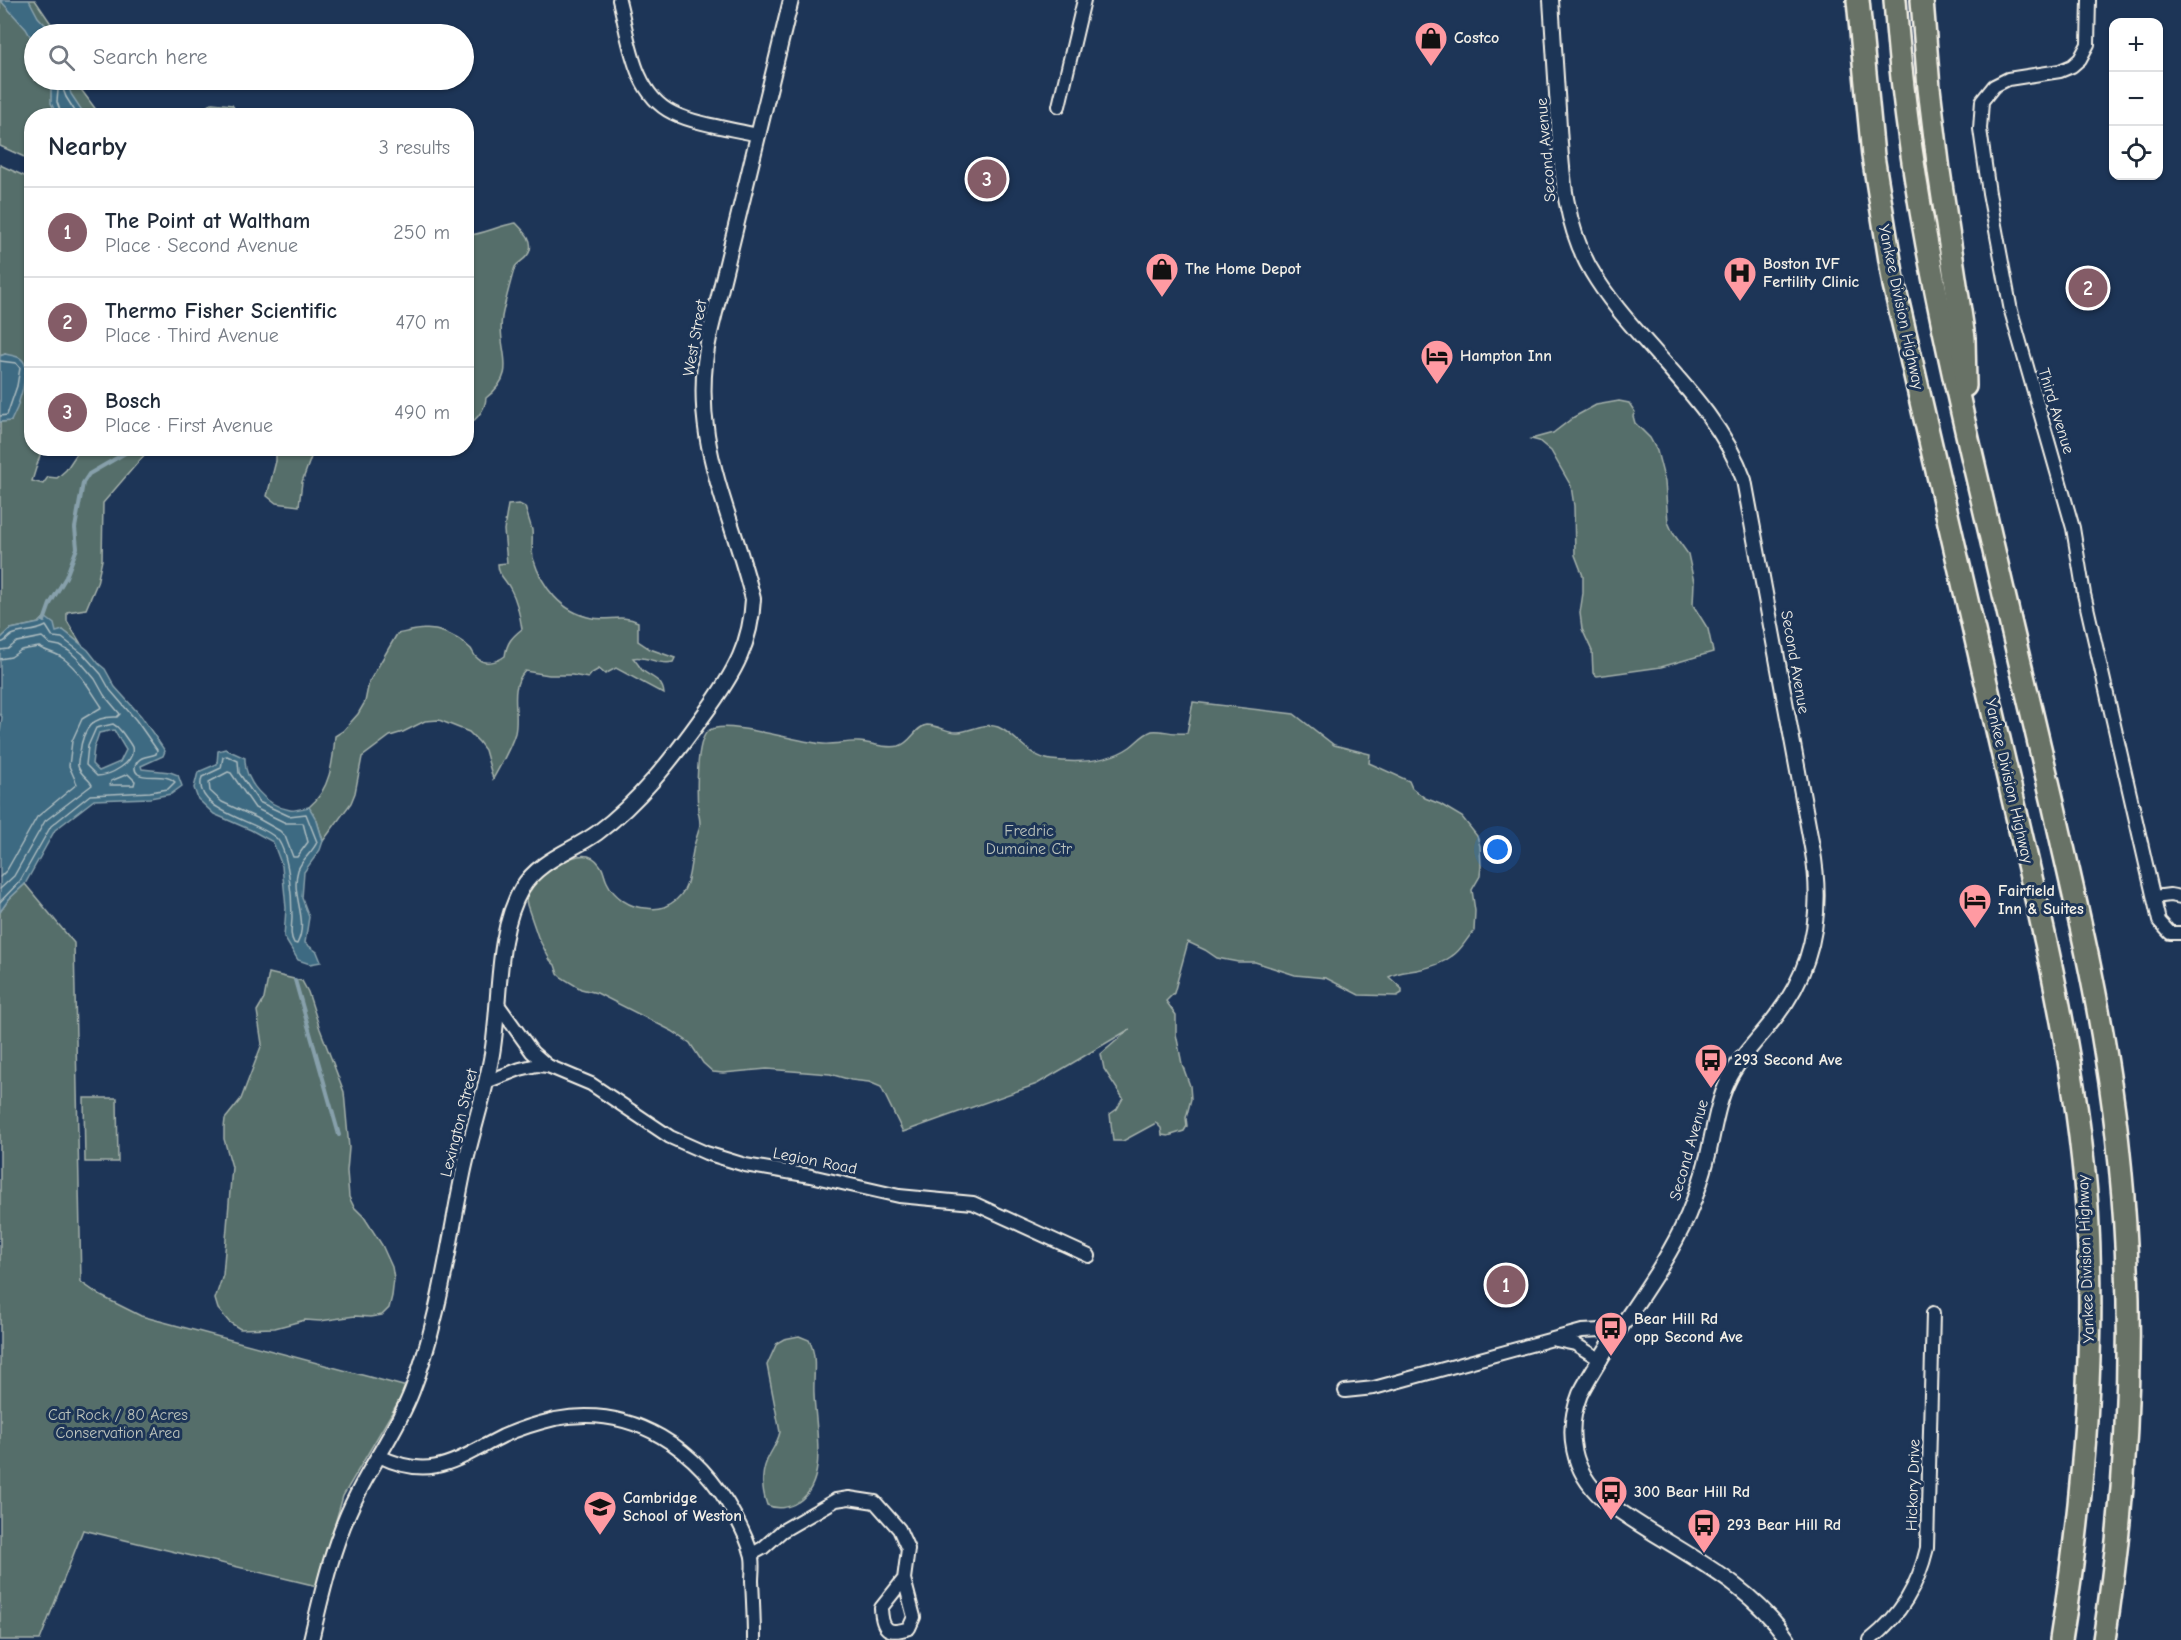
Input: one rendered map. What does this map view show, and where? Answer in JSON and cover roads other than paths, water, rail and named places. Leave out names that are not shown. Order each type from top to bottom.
[{"type":"highway","points":[[1895,0],[1901,70],[1917,195],[1940,320],[2086,946],[2107,1059],[2123,1209],[2128,1294],[2128,1408],[2122,1502],[2104,1640]]},
{"type":"highway","points":[[1922,0],[1939,171],[1964,338],[1966,432]]},
{"type":"highway","name":"Yankee Division Highway","points":[[1858,3],[1873,156],[1894,285],[2045,938],[2073,1081],[2086,1206],[2090,1287],[2089,1373],[2081,1497],[2061,1640]]},
{"type":"street","points":[[619,0],[641,78],[648,93],[660,105],[673,114],[758,135]]},
{"type":"street","name":"West Street","points":[[728,678],[740,657],[748,635],[753,599],[706,439],[703,409],[704,373],[710,333],[791,0]]},
{"type":"street","points":[[1059,106],[1084,0]]},
{"type":"street","name":"Second Avenue","points":[[1551,0],[1562,169],[1568,209],[1579,246],[1601,286],[1713,422],[1731,450],[1744,480],[1818,889],[1814,933],[1800,977],[1782,1009],[1732,1073],[1718,1108],[1702,1175],[1686,1220],[1664,1260],[1580,1394],[1573,1418],[1574,1450],[1585,1479],[1593,1490],[1609,1504],[1751,1598],[1772,1618],[1788,1640]]},
{"type":"street","name":"Third Avenue","points":[[2089,0],[2088,44],[2080,59],[2064,69],[2008,79],[1994,86],[1987,93],[1981,105],[1980,129],[1989,193],[2011,311],[2070,519],[2084,594],[2159,921],[2170,933],[2181,933]]},
{"type":"street","name":"Lexington Street","points":[[311,1640],[326,1581],[346,1519],[356,1496],[407,1404],[422,1363],[441,1290],[467,1156],[486,1082],[499,1006],[504,938],[513,905],[532,875],[549,861],[595,835],[631,803],[683,744],[728,678]]},
{"type":"street","points":[[2154,897],[2170,895],[2181,897]]},
{"type":"street","name":"Legion Road","points":[[499,1006],[532,1052],[548,1066]]},
{"type":"street","name":"Legion Road","points":[[486,1082],[520,1069],[537,1065],[548,1066],[591,1084],[663,1133],[706,1153],[745,1165],[811,1176],[899,1196],[973,1203],[1089,1256]]},
{"type":"street","name":"Hickory Drive","points":[[1870,1640],[1894,1618],[1906,1602],[1920,1572],[1926,1548],[1933,1313]]},
{"type":"street","points":[[1346,1391],[1374,1388],[1589,1330],[1602,1330],[1617,1335]]},
{"type":"street","points":[[1549,1340],[1569,1342],[1601,1360]]},
{"type":"street","points":[[379,1456],[413,1467],[442,1466],[459,1460],[510,1433],[545,1422],[586,1417],[625,1422],[652,1432],[685,1451],[724,1495],[752,1554],[754,1640]]},
{"type":"street","points":[[752,1554],[782,1532],[836,1500],[849,1498],[875,1502],[899,1529],[908,1549],[904,1579]]},
{"type":"water","points":[[0,0],[29,0],[45,24],[24,24],[24,27]]},
{"type":"water","points":[[51,90],[70,90],[80,108],[54,108]]},
{"type":"water","points":[[5,354],[15,356],[24,362],[24,381],[11,421],[0,422],[0,356]]},
{"type":"water","points":[[45,617],[54,624],[56,632],[63,630],[88,650],[105,669],[115,687],[141,716],[165,751],[163,756],[141,766],[142,769],[178,775],[182,786],[171,794],[150,798],[94,800],[55,830],[25,884],[9,899],[0,912],[0,733],[2,717],[0,714],[0,639],[11,629],[39,623]],"holes":[[[114,730],[126,750],[120,762],[99,771],[92,764],[99,733]]]},
{"type":"water","points":[[225,749],[245,758],[252,784],[265,798],[281,808],[290,810],[309,807],[317,821],[323,841],[320,850],[304,872],[302,898],[309,917],[305,943],[317,952],[321,962],[310,964],[298,960],[284,937],[286,908],[282,866],[273,842],[214,814],[198,799],[194,788],[198,772],[217,764],[218,751]]},
{"type":"waterway","points":[[44,621],[50,604],[66,577],[77,548],[75,528],[83,483],[89,474],[120,456]]},
{"type":"waterway","points":[[295,980],[339,1135]]},
{"type":"place","name":"Costco","points":[[1431,67]]},
{"type":"place","name":"Bosch","points":[[987,179]]},
{"type":"place","name":"Thermo Fisher Scientific","points":[[2088,288]]},
{"type":"place","name":"The Home Depot","points":[[1162,298]]},
{"type":"place","name":"Boston IVF Fertility Clinic","points":[[1740,302]]},
{"type":"place","name":"Hampton Inn","points":[[1437,385]]},
{"type":"place","name":"Fairfield Inn & Suites","points":[[1975,929]]},
{"type":"place","name":"293 Second Ave","points":[[1711,1089]]},
{"type":"place","name":"The Point at Waltham","points":[[1506,1285]]},
{"type":"place","name":"Bear Hill Rd opp Second Ave","points":[[1611,1357]]},
{"type":"place","name":"300 Bear Hill Rd","points":[[1611,1521]]},
{"type":"place","name":"Cambridge School of Weston","points":[[600,1536]]},
{"type":"place","name":"293 Bear Hill Rd","points":[[1704,1554]]},
{"type":"park label","name":"Fredric Dumaine Ctr","points":[[1029,840]]},
{"type":"park label","name":"Cat Rock / 80 Acres Conservation Area","points":[[118,1424]]}]
